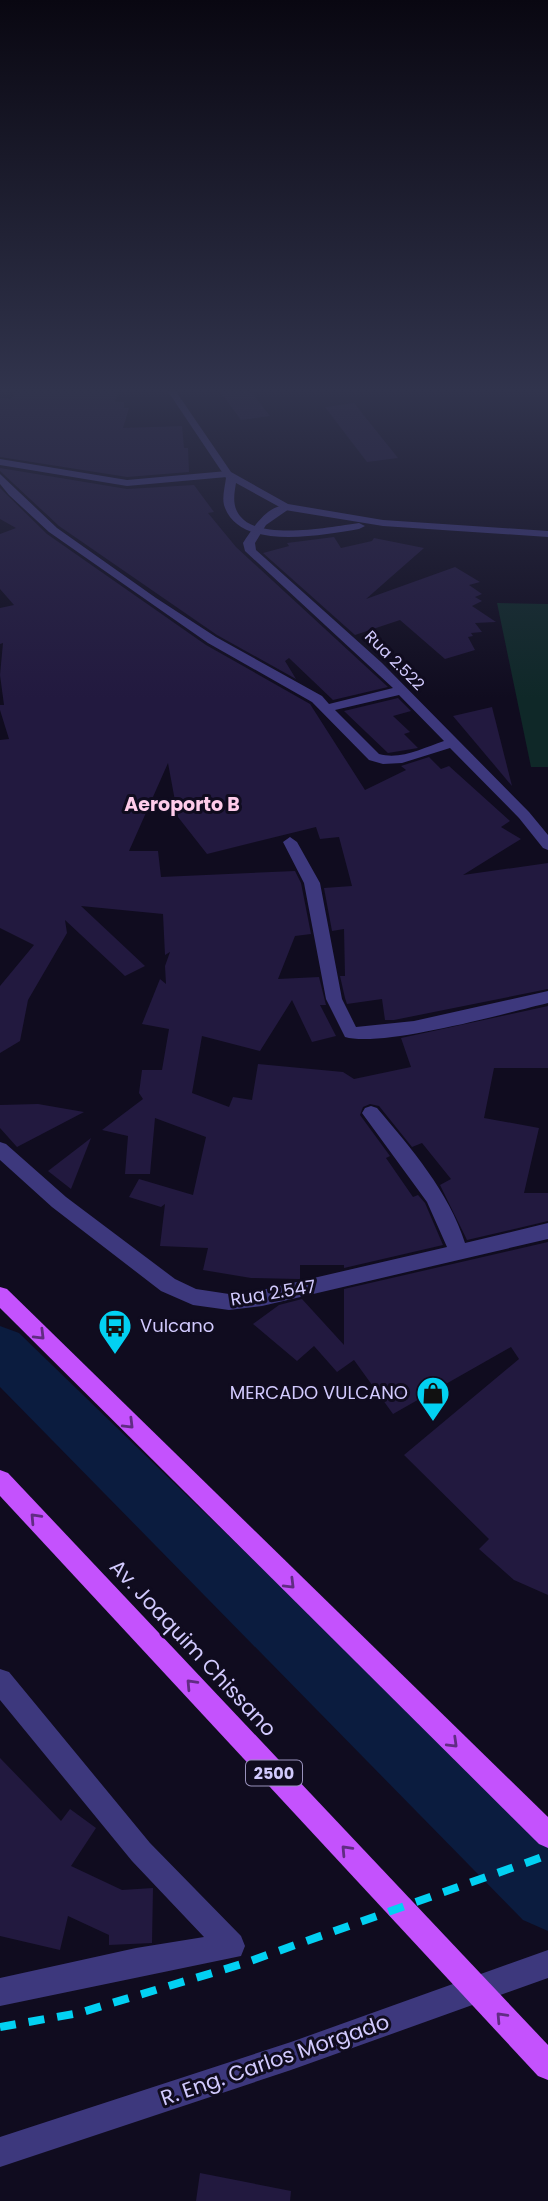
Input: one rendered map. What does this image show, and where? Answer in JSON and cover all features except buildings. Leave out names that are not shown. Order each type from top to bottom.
[{"type":"main road","points":[[0,1295],[548,1835]]},
{"type":"main road","name":"Av. Joaquim Chissano","points":[[0,1480],[548,2066]]},
{"type":"street","points":[[13,493],[53,530],[152,601],[212,640],[300,688],[328,708],[374,757],[382,761],[395,761],[451,743]]},
{"type":"street","points":[[227,493],[229,507],[239,524],[255,531],[283,534],[383,523]]},
{"type":"street","points":[[259,493],[285,507],[383,523],[548,534]]},
{"type":"street","points":[[255,531],[285,507]]},
{"type":"street","name":"Rua 2.522","points":[[255,531],[249,543],[251,551],[260,561],[402,690],[451,743],[542,828],[548,845]]},
{"type":"street","points":[[328,708],[402,690]]},
{"type":"street","points":[[290,842],[312,883],[334,999],[351,1034],[356,1036],[379,1032],[511,1007],[548,997]]},
{"type":"street","points":[[371,1113],[404,1152],[427,1185],[458,1252]]},
{"type":"street","name":"Rua 2.547","points":[[0,1149],[59,1202],[168,1285],[194,1297],[229,1302],[262,1298],[396,1269],[548,1231]]},
{"type":"street","points":[[0,1681],[141,1852],[231,1946],[136,1962],[0,1992]]},
{"type":"street","name":"R. Eng. Carlos Morgado","points":[[0,2152],[291,2056],[548,1964]]},
{"type":"green space","points":[[497,603],[548,604],[548,767],[531,767]]},
{"type":"waterway","points":[[0,1350],[548,1895]]},
{"type":"railway","points":[[0,2027],[79,2013],[242,1964],[548,1855]]},
{"type":"place","name":"Vulcano","points":[[115,1356]]},
{"type":"place","name":"MERCADO VULCANO","points":[[433,1423]]},
{"type":"district","name":"Aeroporto B","points":[[182,804]]}]
